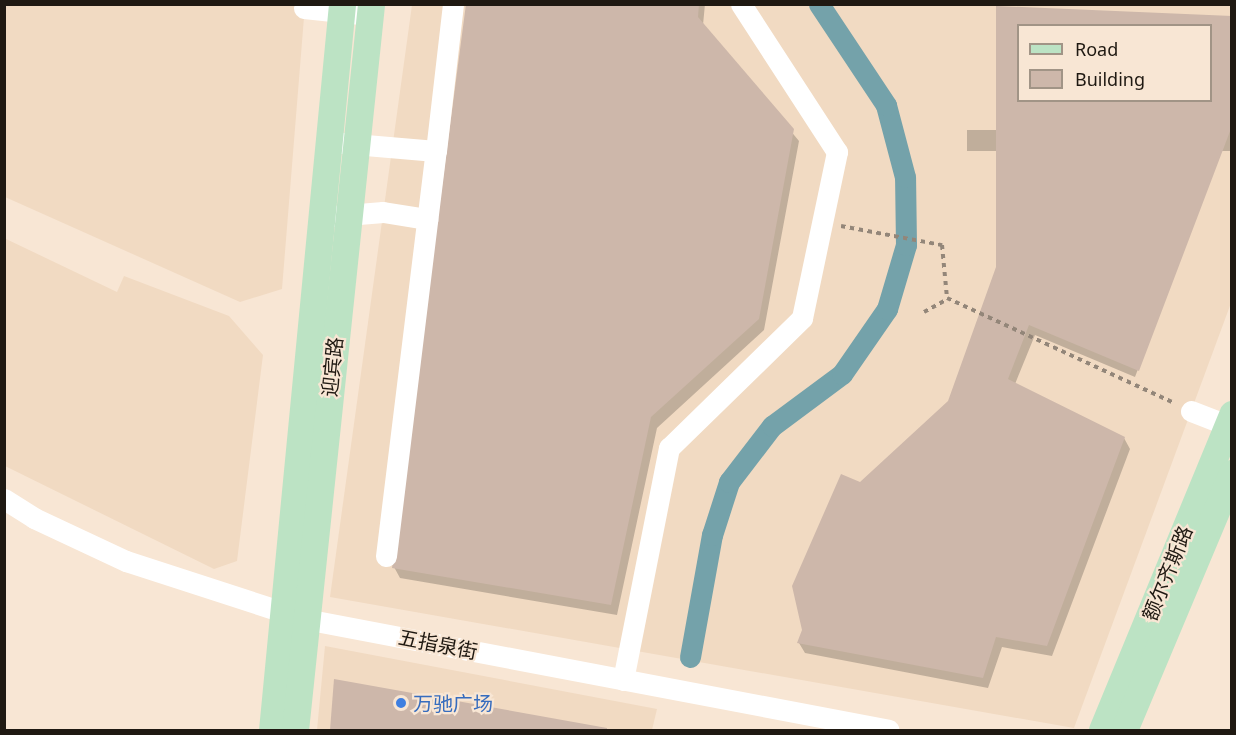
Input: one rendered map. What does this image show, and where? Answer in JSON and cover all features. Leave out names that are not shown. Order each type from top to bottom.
[{"type":"main road","name":"迎宾路","points":[[335,216],[329,141],[342,8]]},
{"type":"main road","name":"迎宾路","points":[[272,730],[294,616],[335,216],[356,144],[370,10]]},
{"type":"main road","name":"额尔齐斯路","points":[[1102,730],[1230,422]]},
{"type":"main road","name":"额尔齐斯路","points":[[1124,730],[1232,473]]},
{"type":"main road","name":"迎宾路","points":[[294,616],[295,730]]},
{"type":"street","points":[[386,556],[453,4]]},
{"type":"street","points":[[623,680],[669,448],[802,318],[837,152],[741,4]]},
{"type":"street","points":[[304,9],[370,10]]},
{"type":"street","points":[[329,141],[436,151]]},
{"type":"street","points":[[335,216],[383,212],[428,219]]},
{"type":"street","points":[[1191,411],[1230,422]]},
{"type":"street","name":"五指泉街","points":[[4,499],[34,518],[126,561],[294,616],[889,730]]},
{"type":"path","points":[[822,222],[942,245],[947,298]]},
{"type":"path","points":[[924,312],[947,298]]},
{"type":"path","points":[[947,298],[1191,411]]},
{"type":"shaded area","points":[[5,5],[305,5],[282,289],[240,302],[5,197]]},
{"type":"shaded area","points":[[412,5],[1231,5],[1231,303],[1074,728],[330,597]]},
{"type":"shaded area","points":[[4,238],[117,292],[124,276],[229,316],[263,355],[237,561],[214,569],[5,466]]},
{"type":"shaded area","points":[[325,646],[657,709],[652,730],[317,730]]},
{"type":"building","points":[[466,4],[699,4],[698,17],[794,129],[759,319],[651,417],[611,605],[392,568]]},
{"type":"building","points":[[996,6],[1232,16],[1232,126],[1139,371],[1029,325],[1008,379],[1125,437],[1047,646],[996,637],[983,678],[797,643],[802,630],[792,586],[841,474],[860,482],[948,401],[996,267]]},
{"type":"building","name":"万驰广场","points":[[334,679],[607,728],[607,730],[330,730]]},
{"type":"waterway","points":[[690,657],[712,535],[729,482],[772,426],[842,374],[887,309],[906,245],[905,177],[886,105],[819,4]]},
{"type":"place","name":"万驰广场","points":[[401,703]]}]
